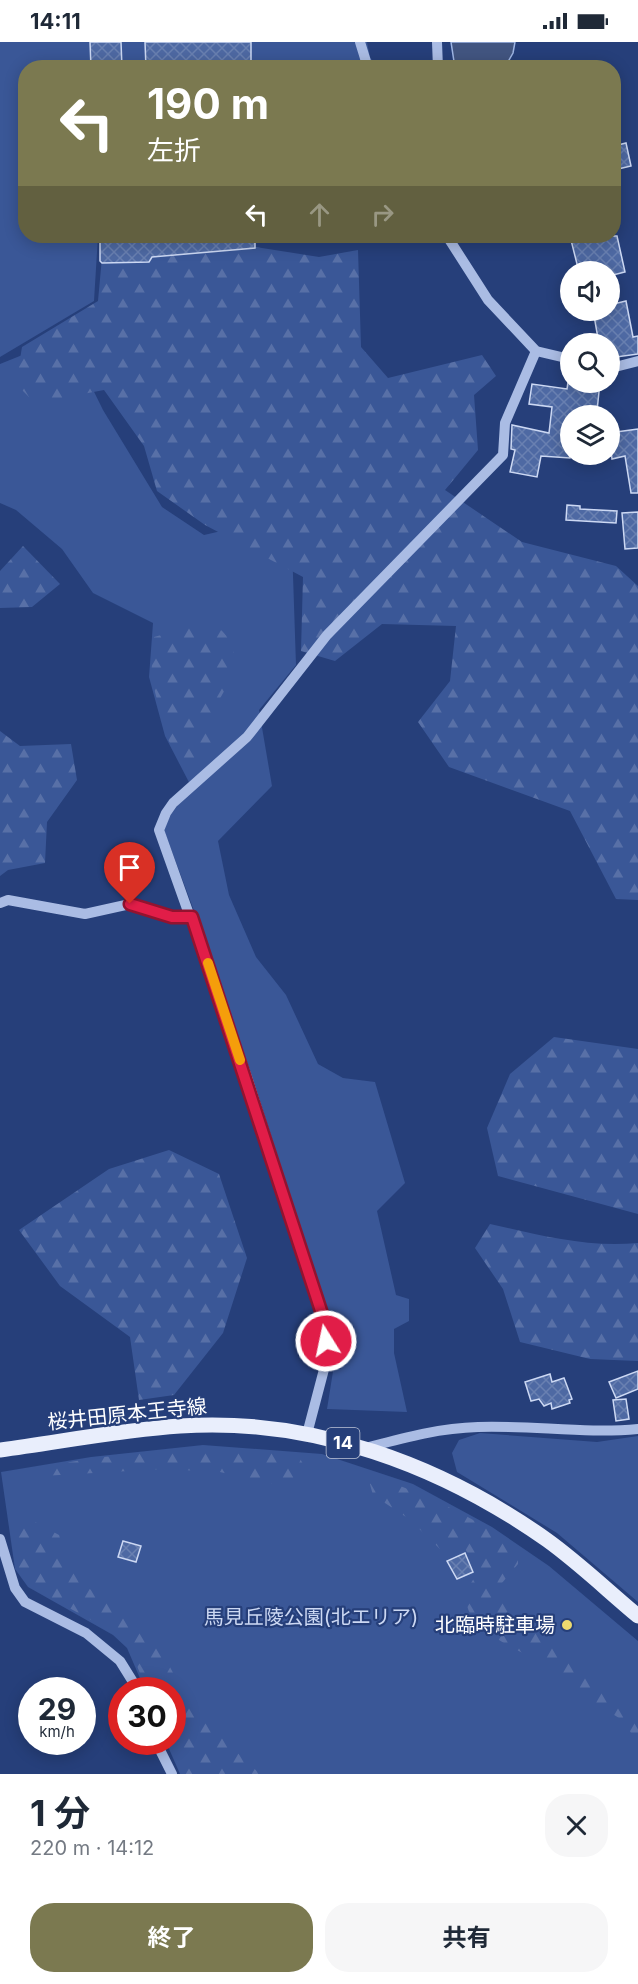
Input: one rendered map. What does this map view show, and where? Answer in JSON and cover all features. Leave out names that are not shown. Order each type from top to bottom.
[{"type":"main road","name":"桜井田原本王寺線","points":[[0,1450],[180,1426],[240,1426],[308,1434],[365,1448],[428,1471],[472,1492],[548,1540],[638,1616]]},
{"type":"street","points":[[360,42],[366,60]]},
{"type":"street","points":[[437,42],[438,60]]},
{"type":"street","points":[[451,243],[488,300],[536,351],[560,357]]},
{"type":"street","points":[[308,1434],[327,1358],[325,1323],[192,917],[159,830],[166,813],[248,737],[327,634],[503,455],[505,423],[536,351]]},
{"type":"street","points":[[620,366],[638,361]]},
{"type":"street","points":[[0,903],[8,900],[85,914],[130,904],[172,917],[192,917]]},
{"type":"street","points":[[365,1448],[445,1429],[478,1427],[597,1431],[638,1429]]},
{"type":"street","points":[[0,1539],[15,1588],[25,1602],[86,1633],[120,1661],[130,1677]]},
{"type":"street","points":[[162,1755],[172,1774]]},
{"type":"green space","points":[[0,42],[367,42],[372,60],[18,60],[18,243],[98,243],[94,301],[0,357]]},
{"type":"green space","points":[[103,243],[243,243],[243,245],[319,257],[358,250],[361,347],[388,378],[482,355],[496,376],[474,395],[478,450],[445,490],[522,542],[616,566],[638,586],[638,900],[616,899],[570,811],[449,767],[418,722],[450,681],[456,626],[382,624],[335,661],[301,651],[303,577],[205,525],[157,491],[144,446],[104,390],[35,403],[16,384],[22,347],[98,301]]},
{"type":"green space","points":[[67,337],[103,410],[162,507],[204,535],[291,515],[296,665],[259,710],[272,786],[218,841],[229,895],[256,957],[286,995],[318,1064],[343,1078],[375,1082],[405,1183],[377,1211],[396,1295],[409,1299],[409,1321],[394,1329],[394,1353],[407,1412],[327,1409],[335,1359],[332,1329],[203,935],[164,830],[175,808],[193,790],[165,736],[149,677],[153,623],[93,593],[62,549],[16,510],[0,503],[0,364]]},
{"type":"green space","points":[[23,546],[60,584],[32,607],[0,608],[0,571]]},
{"type":"green space","points":[[181,623],[197,628],[212,623],[224,633],[231,643],[234,654],[231,677],[212,711],[214,749],[190,778],[166,736],[151,676],[154,637],[176,631]]},
{"type":"green space","points":[[0,731],[20,746],[71,744],[77,780],[47,822],[45,863],[8,870],[0,876]]},
{"type":"green space","points":[[554,1037],[638,1049],[638,1214],[498,1176],[487,1128],[510,1074]]},
{"type":"green space","points":[[169,1150],[219,1174],[247,1258],[223,1333],[174,1395],[139,1400],[130,1337],[60,1286],[19,1230],[109,1169]]},
{"type":"green space","points":[[490,1224],[582,1242],[638,1243],[638,1361],[590,1359],[520,1342],[503,1289],[475,1248]]},
{"type":"green space","points":[[480,1433],[597,1442],[638,1436],[638,1602],[557,1533],[457,1472],[452,1453],[459,1440]]},
{"type":"green space","name":"馬見丘陵公園(北エリア)","points":[[203,1445],[322,1454],[413,1484],[492,1527],[549,1566],[638,1641],[638,1774],[180,1774],[172,1755],[186,1755],[186,1677],[139,1677],[127,1648],[113,1635],[28,1587],[15,1569],[1,1472],[91,1457]]},
{"type":"green space","points":[[205,1447],[298,1455],[303,1464],[300,1484],[282,1486],[220,1472],[163,1469],[42,1476],[35,1468],[94,1458]]},
{"type":"green space","points":[[381,1479],[452,1509],[518,1548],[518,1564],[496,1590],[497,1595],[602,1683],[631,1706],[638,1708],[638,1741],[622,1720],[593,1702],[563,1675],[494,1637],[479,1625],[469,1611],[467,1595],[475,1577],[474,1563],[465,1549],[440,1549],[409,1519],[373,1495],[369,1481]]},
{"type":"green space","points":[[24,1516],[59,1535],[66,1558],[79,1582],[149,1627],[175,1677],[142,1677],[129,1647],[115,1633],[29,1586],[17,1568],[13,1519]]},
{"type":"green space","points":[[186,1696],[199,1716],[260,1774],[183,1774],[175,1755],[186,1755]]},
{"type":"shaded area","points":[[451,42],[515,42],[509,60],[454,60]]},
{"type":"building","points":[[90,42],[121,42],[122,60],[91,60]]},
{"type":"building","points":[[145,42],[251,42],[251,60],[146,60]]},
{"type":"building","points":[[626,143],[631,166],[621,168],[621,144]]},
{"type":"building","points":[[100,243],[255,243],[255,248],[152,257],[149,262],[102,263]]},
{"type":"building","points":[[572,243],[619,243],[625,272],[620,273],[620,261],[576,261]]},
{"type":"building","points":[[626,301],[633,337],[638,336],[638,354],[620,356],[620,333],[597,333],[595,321],[620,321],[620,302]]},
{"type":"building","points":[[532,384],[560,388],[560,393],[599,393],[598,405],[560,405],[560,457],[541,456],[537,477],[510,472],[515,450],[511,449],[512,425],[549,433],[552,407],[529,404]]},
{"type":"building","points":[[638,429],[638,493],[631,493],[625,456],[620,457],[620,431]]},
{"type":"building","points":[[567,505],[580,506],[580,509],[617,511],[616,523],[566,520]]},
{"type":"building","points":[[638,512],[638,548],[625,549],[622,513]]},
{"type":"building","points":[[638,1371],[638,1389],[616,1398],[609,1382]]},
{"type":"building","points":[[550,1374],[552,1382],[564,1378],[572,1399],[569,1400],[570,1403],[552,1409],[551,1403],[544,1406],[539,1399],[531,1401],[525,1382]]},
{"type":"building","points":[[626,1399],[629,1419],[616,1421],[613,1400]]},
{"type":"building","points":[[123,1541],[141,1546],[136,1562],[118,1557]]},
{"type":"building","points":[[465,1553],[473,1572],[457,1579],[447,1561]]},
{"type":"slow traffic","points":[[208,963],[240,1060]]},
{"type":"place","name":"北臨時駐車場","points":[[567,1625]]},
{"type":"route","points":[[130,904],[172,917],[192,917],[288,1205],[325,1323],[326,1341]]}]
